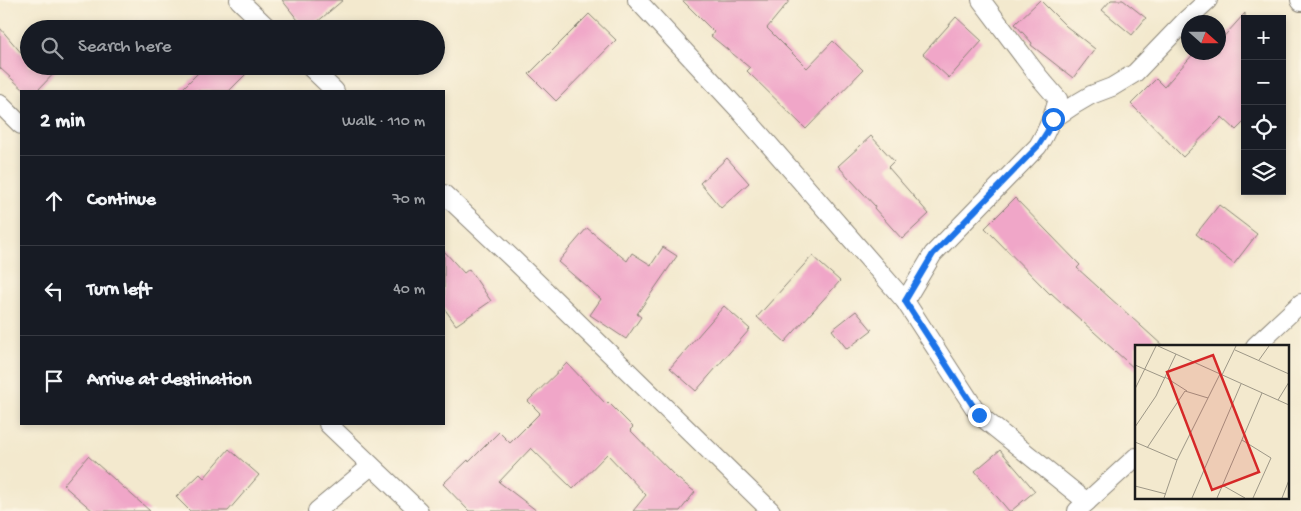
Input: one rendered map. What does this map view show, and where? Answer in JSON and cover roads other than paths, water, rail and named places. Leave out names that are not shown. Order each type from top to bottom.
[{"type":"street","points":[[239,0],[260,20]]},
{"type":"street","points":[[637,0],[739,110],[905,301],[979,415],[1082,507],[1135,458]]},
{"type":"street","points":[[905,301],[933,254],[1038,146],[1053,119],[1058,99],[981,0]]},
{"type":"street","points":[[1053,119],[1083,100],[1112,87],[1135,73],[1208,0]]},
{"type":"street","points":[[318,75],[334,90]]},
{"type":"street","points":[[445,195],[771,511]]},
{"type":"street","points":[[1256,345],[1301,303]]},
{"type":"street","points":[[329,425],[419,511]]},
{"type":"street","points":[[317,511],[371,466]]}]
